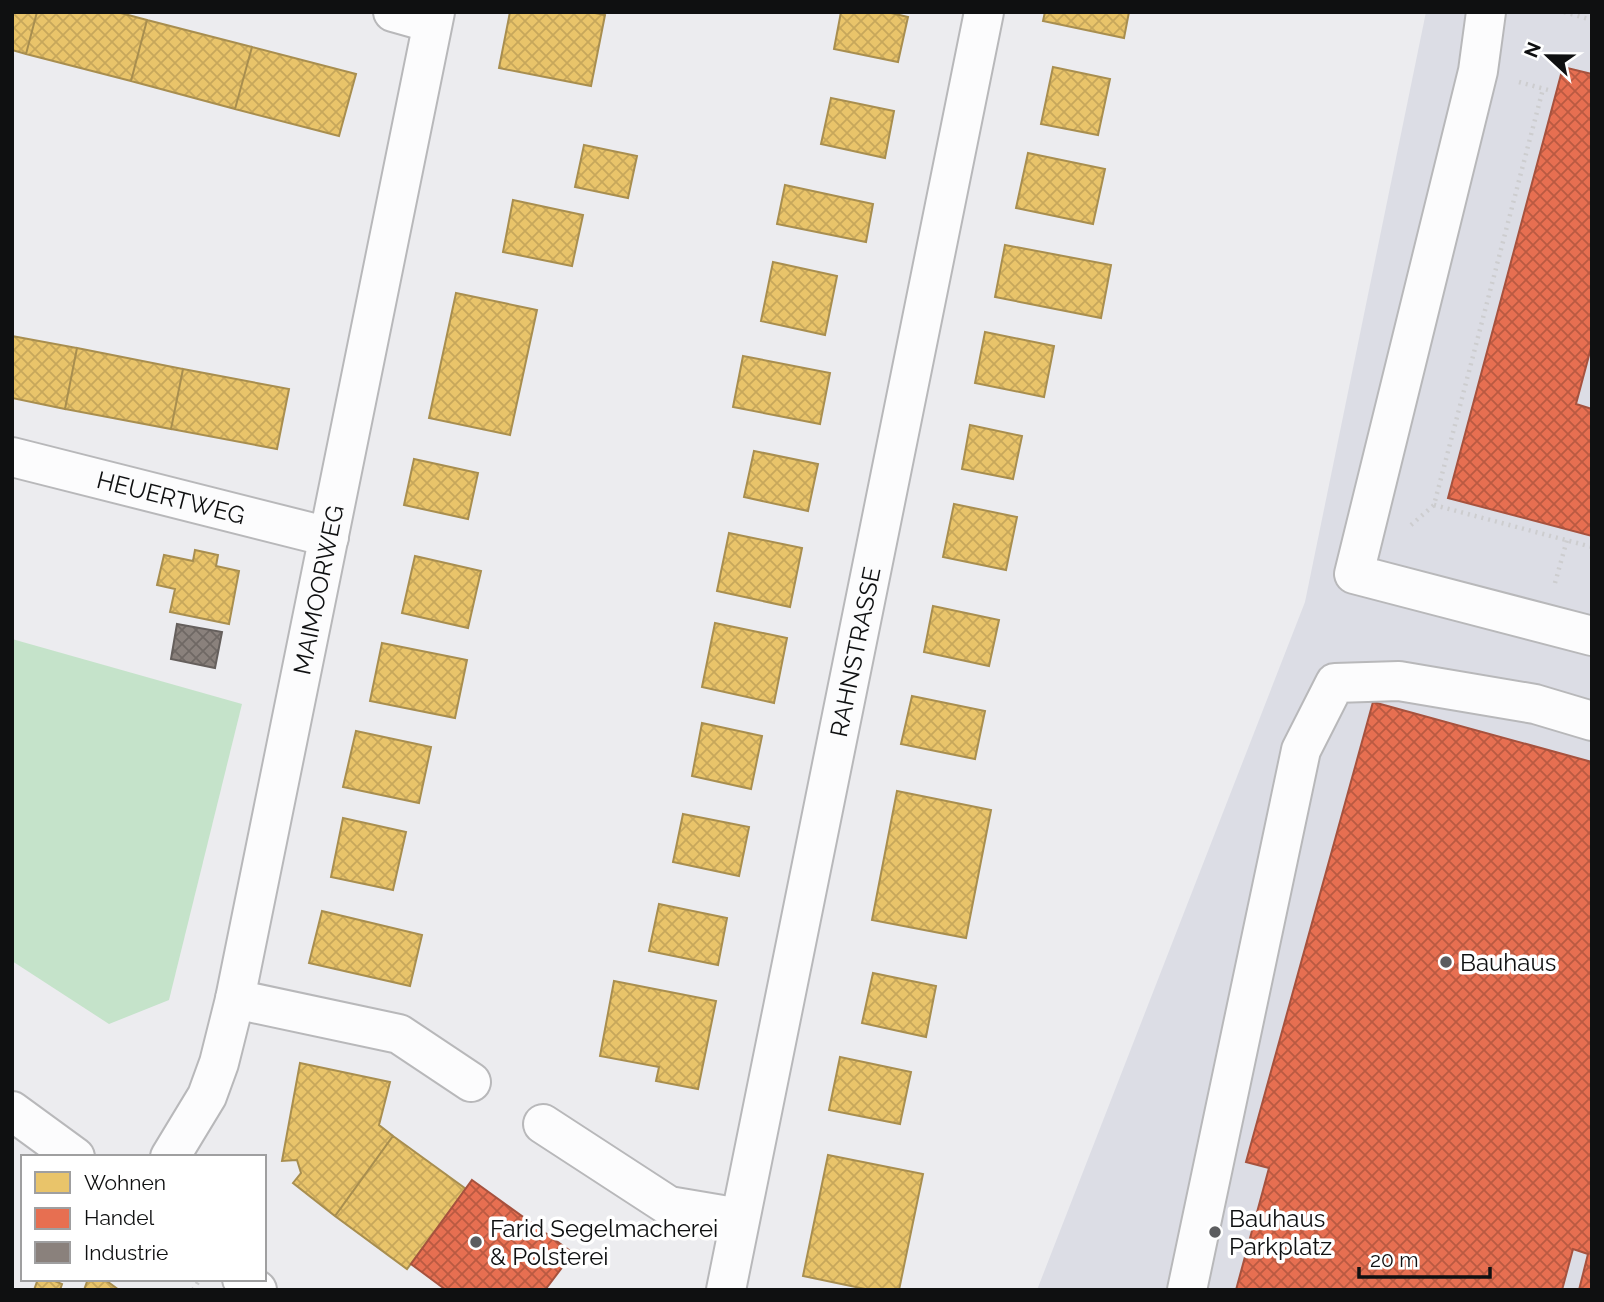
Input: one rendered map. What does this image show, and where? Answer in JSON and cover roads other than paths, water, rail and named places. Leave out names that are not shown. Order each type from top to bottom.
[{"type":"street","points":[[393,12],[433,18]]},
{"type":"street","name":"RAHNSTRASSE","points":[[726,1290],[984,12]]},
{"type":"street","points":[[1486,12],[1478,71],[1354,574],[1592,636]]},
{"type":"street","name":"MAIMOORWEG","points":[[171,1155],[207,1096],[219,1063],[235,999],[433,18]]},
{"type":"street","name":"HEUERTWEG","points":[[12,457],[329,537]]},
{"type":"street","points":[[1187,1290],[1301,750],[1335,682],[1399,681],[1535,704],[1592,721]]},
{"type":"street","points":[[235,999],[399,1034],[471,1082]]},
{"type":"street","points":[[12,1111],[72,1155]]},
{"type":"street","points":[[543,1124],[669,1206],[740,1218]]},
{"type":"place","name":"Bauhaus","points":[[1446,962]]},
{"type":"place","name":"Bauhaus Parkplatz","points":[[1215,1232]]},
{"type":"place","name":"Farid Segelmacherei & Polsterei","points":[[476,1242]]}]
